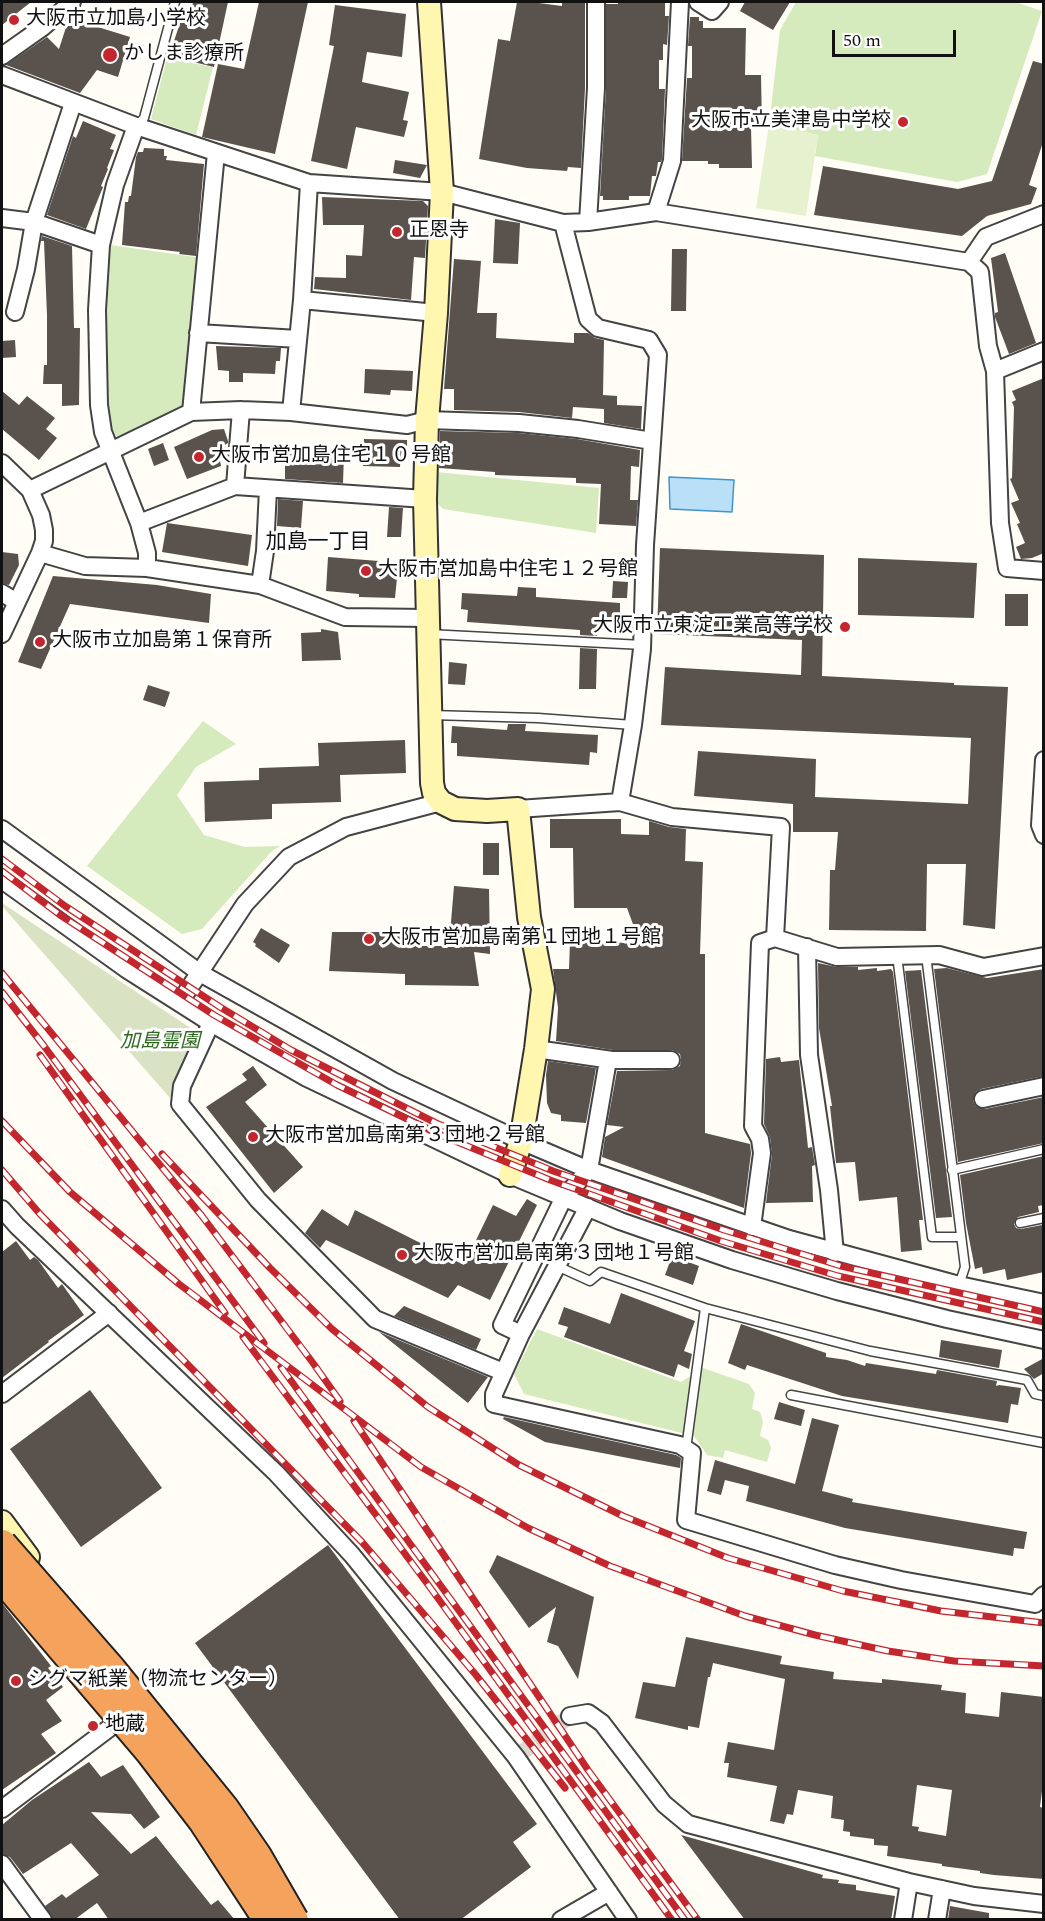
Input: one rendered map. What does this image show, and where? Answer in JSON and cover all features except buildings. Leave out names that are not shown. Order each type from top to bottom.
[{"type":"highway","points":[[2,1544],[112,1670],[224,1808],[257,1856],[294,1920]]},
{"type":"highway","points":[[2,1578],[150,1752],[203,1821],[267,1920]]},
{"type":"street","points":[[2,56],[43,27],[72,2]]},
{"type":"street","points":[[429,2],[442,192],[436,313],[427,420],[425,499],[434,793],[441,802],[455,809],[487,811],[620,802],[672,817],[781,827],[775,938]]},
{"type":"street","points":[[588,222],[596,88],[596,2]]},
{"type":"street","points":[[656,212],[672,161],[680,2]]},
{"type":"street","points":[[698,2],[712,11],[720,2]]},
{"type":"street","points":[[2,75],[136,126],[309,183],[442,192],[562,223],[588,222],[656,212],[969,262],[980,272],[988,346],[995,371],[1000,523],[1007,568],[1044,571]]},
{"type":"street","points":[[15,312],[26,269],[34,222],[73,103]]},
{"type":"street","points":[[136,126],[115,185],[101,245],[97,310],[99,405],[109,453],[139,523],[147,553],[147,568]]},
{"type":"street","points":[[191,412],[216,153]]},
{"type":"street","points":[[291,412],[302,300],[309,183]]},
{"type":"street","points":[[969,262],[986,237],[1044,214]]},
{"type":"street","points":[[2,218],[34,222],[101,245]]},
{"type":"street","points":[[562,223],[588,319],[598,328],[649,340],[658,355],[645,545],[643,645],[620,802]]},
{"type":"street","points":[[302,300],[436,313]]},
{"type":"street","points":[[198,333],[298,339]]},
{"type":"street","points":[[995,371],[1044,351]]},
{"type":"street","points":[[30,490],[191,412],[241,410],[291,412],[407,425],[427,420],[530,424],[652,441]]},
{"type":"street","points":[[235,486],[241,410]]},
{"type":"street","points":[[2,463],[30,490],[41,515],[44,530],[44,541],[40,553],[2,634]]},
{"type":"street","points":[[139,523],[235,486],[425,499]]},
{"type":"street","points":[[260,585],[265,551],[268,489]]},
{"type":"street","points":[[40,553],[85,566],[147,568],[260,585],[345,617],[428,626]]},
{"type":"street","points":[[2,593],[17,602]]},
{"type":"street","points":[[1042,828],[1044,760]]},
{"type":"street","points":[[180,1002],[244,904],[289,857],[346,827],[441,802]]},
{"type":"street","points":[[510,1175],[521,1141],[543,989],[529,917],[518,809]]},
{"type":"street","points":[[2,829],[200,973],[393,1082],[521,1141],[589,1170],[752,1227],[835,1253],[959,1285],[1044,1303]]},
{"type":"street","points":[[2,880],[126,969],[211,1023],[307,1078],[510,1175],[620,1221],[732,1260],[837,1291],[946,1319],[1044,1340]]},
{"type":"street","points":[[752,1227],[762,1153],[760,1139],[753,1126],[760,943],[775,938],[837,957],[939,955],[983,967],[1044,956]]},
{"type":"street","points":[[807,947],[809,1055],[829,1190],[835,1253]]},
{"type":"street","points":[[211,1023],[182,1086],[180,1104],[258,1200],[375,1319],[503,1372]]},
{"type":"street","points":[[536,1049],[608,1060],[671,1060]]},
{"type":"street","points":[[521,1334],[502,1325],[564,1197],[589,1170],[608,1060]]},
{"type":"street","points":[[983,1099],[1044,1086]]},
{"type":"street","points":[[588,1207],[521,1334],[494,1394],[494,1404],[680,1445],[692,1453],[686,1520],[835,1565],[901,1580],[1035,1604],[1044,1594]]},
{"type":"street","points":[[2,1209],[276,1473],[352,1555],[516,1757],[628,1920]]},
{"type":"street","points":[[533,1262],[556,1269]]},
{"type":"street","points":[[1019,1299],[1044,1294]]},
{"type":"street","points":[[2,1394],[109,1313]]},
{"type":"street","points":[[2,1522],[299,1920]]},
{"type":"street","points":[[2,1809],[139,1706]]},
{"type":"street","points":[[570,1716],[588,1713],[602,1723],[664,1804],[688,1824],[909,1882],[974,1896],[1044,1904]]},
{"type":"street","points":[[2,1864],[43,1920]]},
{"type":"street","points":[[903,1920],[909,1882]]},
{"type":"street","points":[[937,1920],[942,1889]]},
{"type":"street","points":[[561,1920],[609,1892]]},
{"type":"lane","points":[[136,126],[144,118],[175,2]]},
{"type":"lane","points":[[428,626],[643,645]]},
{"type":"lane","points":[[430,715],[538,718],[633,725]]},
{"type":"lane","points":[[926,954],[965,1267],[959,1285]]},
{"type":"lane","points":[[897,955],[932,1237],[961,1237]]},
{"type":"lane","points":[[952,1170],[1044,1149]]},
{"type":"lane","points":[[1020,1223],[1044,1218]]},
{"type":"lane","points":[[556,1269],[591,1281],[601,1272],[705,1308],[870,1351],[1027,1380],[1035,1394],[1044,1396]]},
{"type":"lane","points":[[686,1449],[705,1308]]},
{"type":"lane","points":[[791,1395],[1044,1443]]},
{"type":"green space","points":[[796,2],[1015,2],[1042,11],[987,174],[957,182],[815,156],[818,135],[769,125],[780,30]]},
{"type":"green space","points":[[167,58],[213,67],[196,135],[151,119]]},
{"type":"green space","points":[[769,125],[818,135],[806,216],[756,208]]},
{"type":"green space","points":[[111,245],[202,258],[184,405],[181,411],[120,439],[111,431],[109,423],[106,290]]},
{"type":"green space","points":[[436,472],[599,488],[596,533],[443,509],[434,499]]},
{"type":"green space","points":[[203,721],[236,744],[196,767],[177,795],[204,835],[245,847],[280,846],[271,852],[202,929],[182,934],[87,866]]},
{"type":"green space","name":"加島霊園","points":[[2,903],[198,1033],[170,1098],[2,906]]},
{"type":"green space","points":[[537,1329],[681,1382],[703,1368],[749,1384],[755,1393],[752,1409],[760,1412],[763,1422],[760,1436],[768,1440],[771,1448],[767,1462],[725,1450],[723,1458],[707,1455],[694,1436],[524,1394],[514,1374]]},
{"type":"water","points":[[669,477],[734,480],[732,512],[670,509]]},
{"type":"tunnel","points":[[516,1757],[570,1716]]},
{"type":"railway","points":[[2,859],[65,906],[220,1007],[291,1050],[436,1123],[553,1171],[724,1230],[841,1266],[1044,1312]]},
{"type":"railway","points":[[2,871],[60,915],[214,1015],[337,1085],[438,1134],[550,1180],[721,1241],[838,1276],[1044,1322]]},
{"type":"railway","points":[[2,973],[202,1216],[340,1401]]},
{"type":"railway","points":[[2,992],[264,1343]]},
{"type":"railway","points":[[40,1055],[225,1313]]},
{"type":"railway","points":[[2,1121],[70,1192],[179,1284],[421,1467],[528,1528],[610,1566],[745,1616],[815,1635],[888,1651],[954,1661],[1044,1666]]},
{"type":"railway","points":[[162,1154],[270,1268],[332,1329],[428,1407],[519,1465],[623,1516],[728,1558],[843,1591],[941,1611],[1044,1623]]},
{"type":"railway","points":[[2,1170],[40,1214],[362,1542],[476,1675],[565,1788]]},
{"type":"railway","points":[[243,1337],[429,1586],[672,1920]]},
{"type":"railway","points":[[281,1367],[685,1920]]},
{"type":"railway","points":[[354,1421],[588,1770],[698,1920]]},
{"type":"place","name":"大阪市立加島小学校","points":[[14,20]]},
{"type":"place","name":"かしま診療所","points":[[110,55]]},
{"type":"place","name":"大阪市立美津島中学校","points":[[903,122]]},
{"type":"place","name":"正恩寺","points":[[397,232]]},
{"type":"place","name":"大阪市営加島住宅１０号館","points":[[199,457]]},
{"type":"place","name":"大阪市営加島中住宅１２号館","points":[[366,571]]},
{"type":"place","name":"大阪市立東淀工業高等学校","points":[[845,627]]},
{"type":"place","name":"大阪市立加島第１保育所","points":[[40,642]]},
{"type":"place","name":"大阪市営加島南第１団地１号館","points":[[369,939]]},
{"type":"place","name":"大阪市営加島南第３団地２号館","points":[[253,1137]]},
{"type":"place","name":"大阪市営加島南第３団地１号館","points":[[402,1255]]},
{"type":"place","name":"シグマ紙業（物流センター）","points":[[16,1681]]},
{"type":"place","name":"地蔵","points":[[93,1726]]},
{"type":"district","name":"加島一丁目","points":[[318,544]]}]
